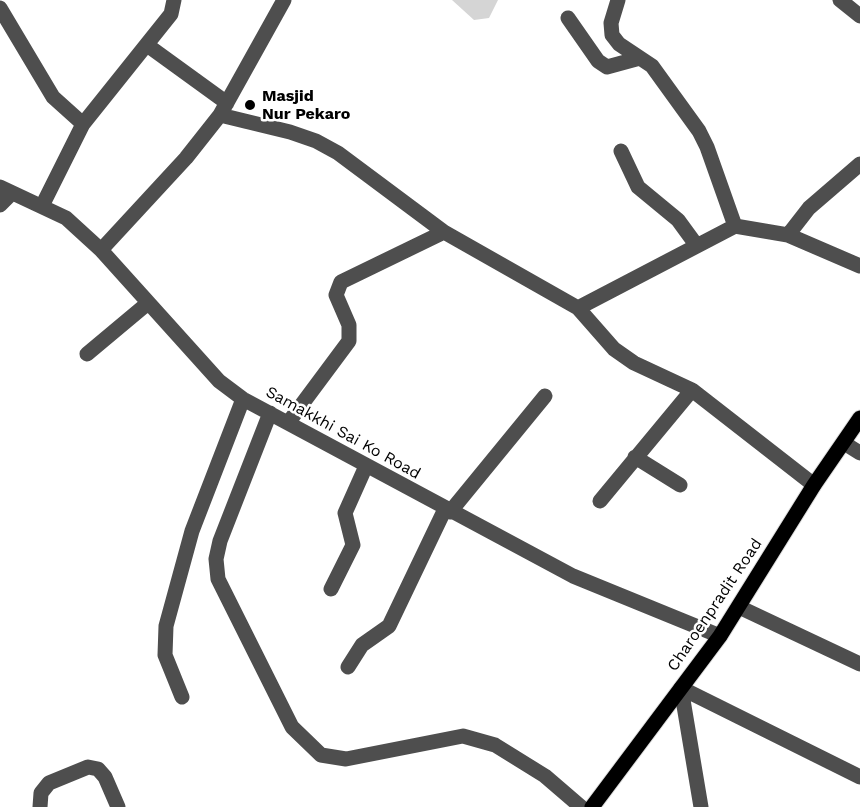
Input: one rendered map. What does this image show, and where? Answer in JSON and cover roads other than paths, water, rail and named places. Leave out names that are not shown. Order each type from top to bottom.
[{"type":"main road","name":"Charoenpradit Road","points":[[592,807],[720,636],[814,485],[860,418]]},
{"type":"street","points":[[42,207],[83,124],[171,14],[174,0]]},
{"type":"street","points":[[101,250],[186,158],[223,109],[284,0]]},
{"type":"street","points":[[618,0],[611,23],[612,35],[619,44],[652,66],[699,131],[735,226]]},
{"type":"street","points":[[840,0],[860,16]]},
{"type":"street","points":[[0,8],[53,97],[83,124]]},
{"type":"street","points":[[568,18],[598,61],[607,67],[640,58]]},
{"type":"street","points":[[147,45],[223,109],[316,141],[338,153],[444,232],[578,308],[614,349],[634,363],[692,390],[814,485]]},
{"type":"street","points":[[621,151],[638,187],[678,220],[697,246]]},
{"type":"street","points":[[788,235],[809,208],[860,164]]},
{"type":"street","points":[[0,205],[6,190]]},
{"type":"street","name":"Samakkhi Sai Ko Road","points":[[6,190],[66,218],[101,250],[219,381],[243,399],[447,511],[573,576],[720,636]]},
{"type":"street","points":[[578,308],[735,226],[788,235],[860,266]]},
{"type":"street","points":[[288,423],[349,341],[349,325],[336,295],[342,282],[444,232]]},
{"type":"street","points":[[87,354],[148,303]]},
{"type":"street","points":[[600,501],[692,390]]},
{"type":"street","points":[[348,668],[362,645],[389,626],[447,511],[545,396]]},
{"type":"street","points":[[182,697],[165,655],[166,627],[192,531],[243,399]]},
{"type":"street","points":[[270,413],[220,541],[216,559],[218,579],[292,727],[321,755],[346,759],[463,736],[495,745],[505,751],[545,776],[581,807]]},
{"type":"street","points":[[844,443],[860,453]]},
{"type":"street","points":[[635,457],[680,485]]},
{"type":"street","points":[[331,589],[353,545],[345,513],[366,466]]},
{"type":"street","points":[[739,607],[860,664]]},
{"type":"street","points":[[681,688],[860,777]]},
{"type":"street","points":[[681,688],[701,807]]},
{"type":"street","points":[[39,806],[41,793],[50,783],[88,767],[98,769],[105,777],[118,807]]},
{"type":"place","name":"Masjid Nur Pekaro","points":[[250,105]]}]
